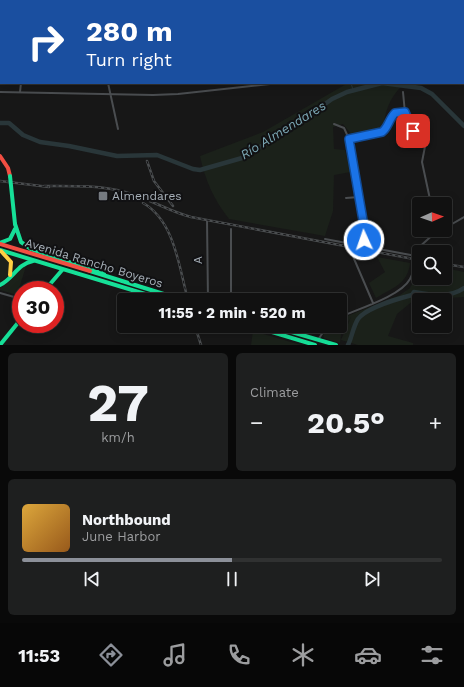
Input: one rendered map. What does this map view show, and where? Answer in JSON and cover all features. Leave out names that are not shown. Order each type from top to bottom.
[{"type":"main road","points":[[0,156],[8,168],[10,176],[15,224],[21,242],[31,250],[88,268],[117,280]]},
{"type":"main road","points":[[0,162],[5,166],[10,176]]},
{"type":"main road","points":[[0,244],[12,238],[15,224]]},
{"type":"main road","name":"Avenida Rancho Boyeros","points":[[0,244],[160,293]]},
{"type":"main road","points":[[0,250],[9,259],[12,265],[11,274],[5,283]]},
{"type":"main road","name":"Avenida Rancho Boyeros","points":[[0,250],[142,293]]},
{"type":"main road","points":[[0,285],[10,279],[20,265],[34,261]]},
{"type":"main road","points":[[53,281],[63,269]]},
{"type":"main road","points":[[0,345],[12,330]]},
{"type":"main road","points":[[276,333],[316,345]]},
{"type":"main road","points":[[294,333],[336,345]]},
{"type":"street","points":[[20,92],[21,84]]},
{"type":"street","points":[[108,84],[112,94],[118,129]]},
{"type":"street","points":[[0,92],[178,94],[270,84]]},
{"type":"street","points":[[403,92],[405,112],[413,131],[427,136],[422,162],[430,197]]},
{"type":"street","points":[[349,139],[382,132],[386,130],[390,118],[395,113],[405,112]]},
{"type":"street","points":[[334,124],[344,128],[349,139],[365,232],[363,247]]},
{"type":"street","points":[[346,198],[359,197]]},
{"type":"street","points":[[452,224],[464,217]]},
{"type":"street","name":"A","points":[[207,220],[208,293]]},
{"type":"street","points":[[231,229],[232,293]]},
{"type":"street","points":[[421,245],[430,237]]},
{"type":"street","points":[[325,239],[412,255]]},
{"type":"street","points":[[354,245],[352,254],[373,303]]},
{"type":"street","points":[[347,314],[373,303],[406,285],[412,274]]},
{"type":"street","points":[[0,293],[12,296]]},
{"type":"street","points":[[318,340],[322,333]]},
{"type":"shaded area","points":[[346,84],[402,84],[388,106],[383,129],[351,140],[351,134],[343,124],[333,127],[334,149],[345,150],[351,172],[334,175],[333,211],[325,236],[229,219],[219,205],[211,189],[200,156],[263,132]]},
{"type":"shaded area","points":[[0,253],[6,257],[9,262],[9,275],[0,283]]},
{"type":"shaded area","points":[[377,257],[410,263],[409,270],[403,281],[376,298],[369,283],[385,272]]},
{"type":"shaded area","points":[[27,263],[21,281],[12,281],[12,294],[0,290],[0,287],[12,279]]},
{"type":"shaded area","points":[[452,269],[464,272],[464,297],[452,298],[452,293],[412,293],[412,302],[397,314],[388,336],[413,343],[413,345],[358,345],[341,340],[344,333],[347,333],[347,326],[351,317],[347,324],[347,316],[400,295],[410,288],[412,284],[452,285]]},
{"type":"shaded area","points":[[253,333],[260,333],[301,345],[251,345]]},
{"type":"shaded area","points":[[325,333],[342,333],[340,343],[324,338],[323,335]]},
{"type":"waterway","points":[[351,84],[353,90]]},
{"type":"waterway","name":"Río Almendares","points":[[0,123],[9,123],[23,135],[40,142],[69,146],[117,156],[157,155],[193,169],[200,170],[242,158],[296,125],[332,99],[347,92],[378,84]]},
{"type":"waterway","name":"Río Almendares","points":[[390,84],[421,88],[432,94],[464,126]]},
{"type":"waterway","points":[[348,345],[358,319],[375,307],[412,295],[414,292],[440,295],[453,293],[464,288]]},
{"type":"railway","points":[[147,161],[154,181],[173,206]]},
{"type":"railway","points":[[0,181],[49,187]]},
{"type":"railway","points":[[44,186],[84,186],[105,188],[125,192],[191,217],[412,259]]},
{"type":"railway","points":[[143,203],[154,211],[169,233],[174,246],[186,293]]},
{"type":"railway","points":[[452,265],[464,267]]},
{"type":"railway","points":[[197,333],[201,345]]},
{"type":"traffic: fast","points":[[10,176],[15,224]]},
{"type":"traffic: fast","points":[[15,224],[21,242],[31,249],[104,274]]},
{"type":"traffic: fast","points":[[0,243],[10,239],[15,229]]},
{"type":"traffic: fast","points":[[0,250],[142,293]]},
{"type":"traffic: fast","points":[[0,285],[9,279],[23,265],[33,261]]},
{"type":"traffic: fast","points":[[53,281],[63,269]]},
{"type":"traffic: fast","points":[[90,271],[161,293]]},
{"type":"traffic: fast","points":[[0,345],[12,330]]},
{"type":"traffic: fast","points":[[275,333],[315,345]]},
{"type":"traffic: fast","points":[[295,333],[336,345]]},
{"type":"traffic: slow","points":[[1,251],[11,262],[10,275]]},
{"type":"traffic: jam","points":[[0,156],[8,168],[10,176]]},
{"type":"traffic: jam","points":[[0,244],[90,271]]},
{"type":"place","name":"Almendares","points":[[103,196]]},
{"type":"route","points":[[364,240],[365,232],[349,139],[386,130],[390,118],[398,112],[405,112],[409,125],[413,131]]}]
